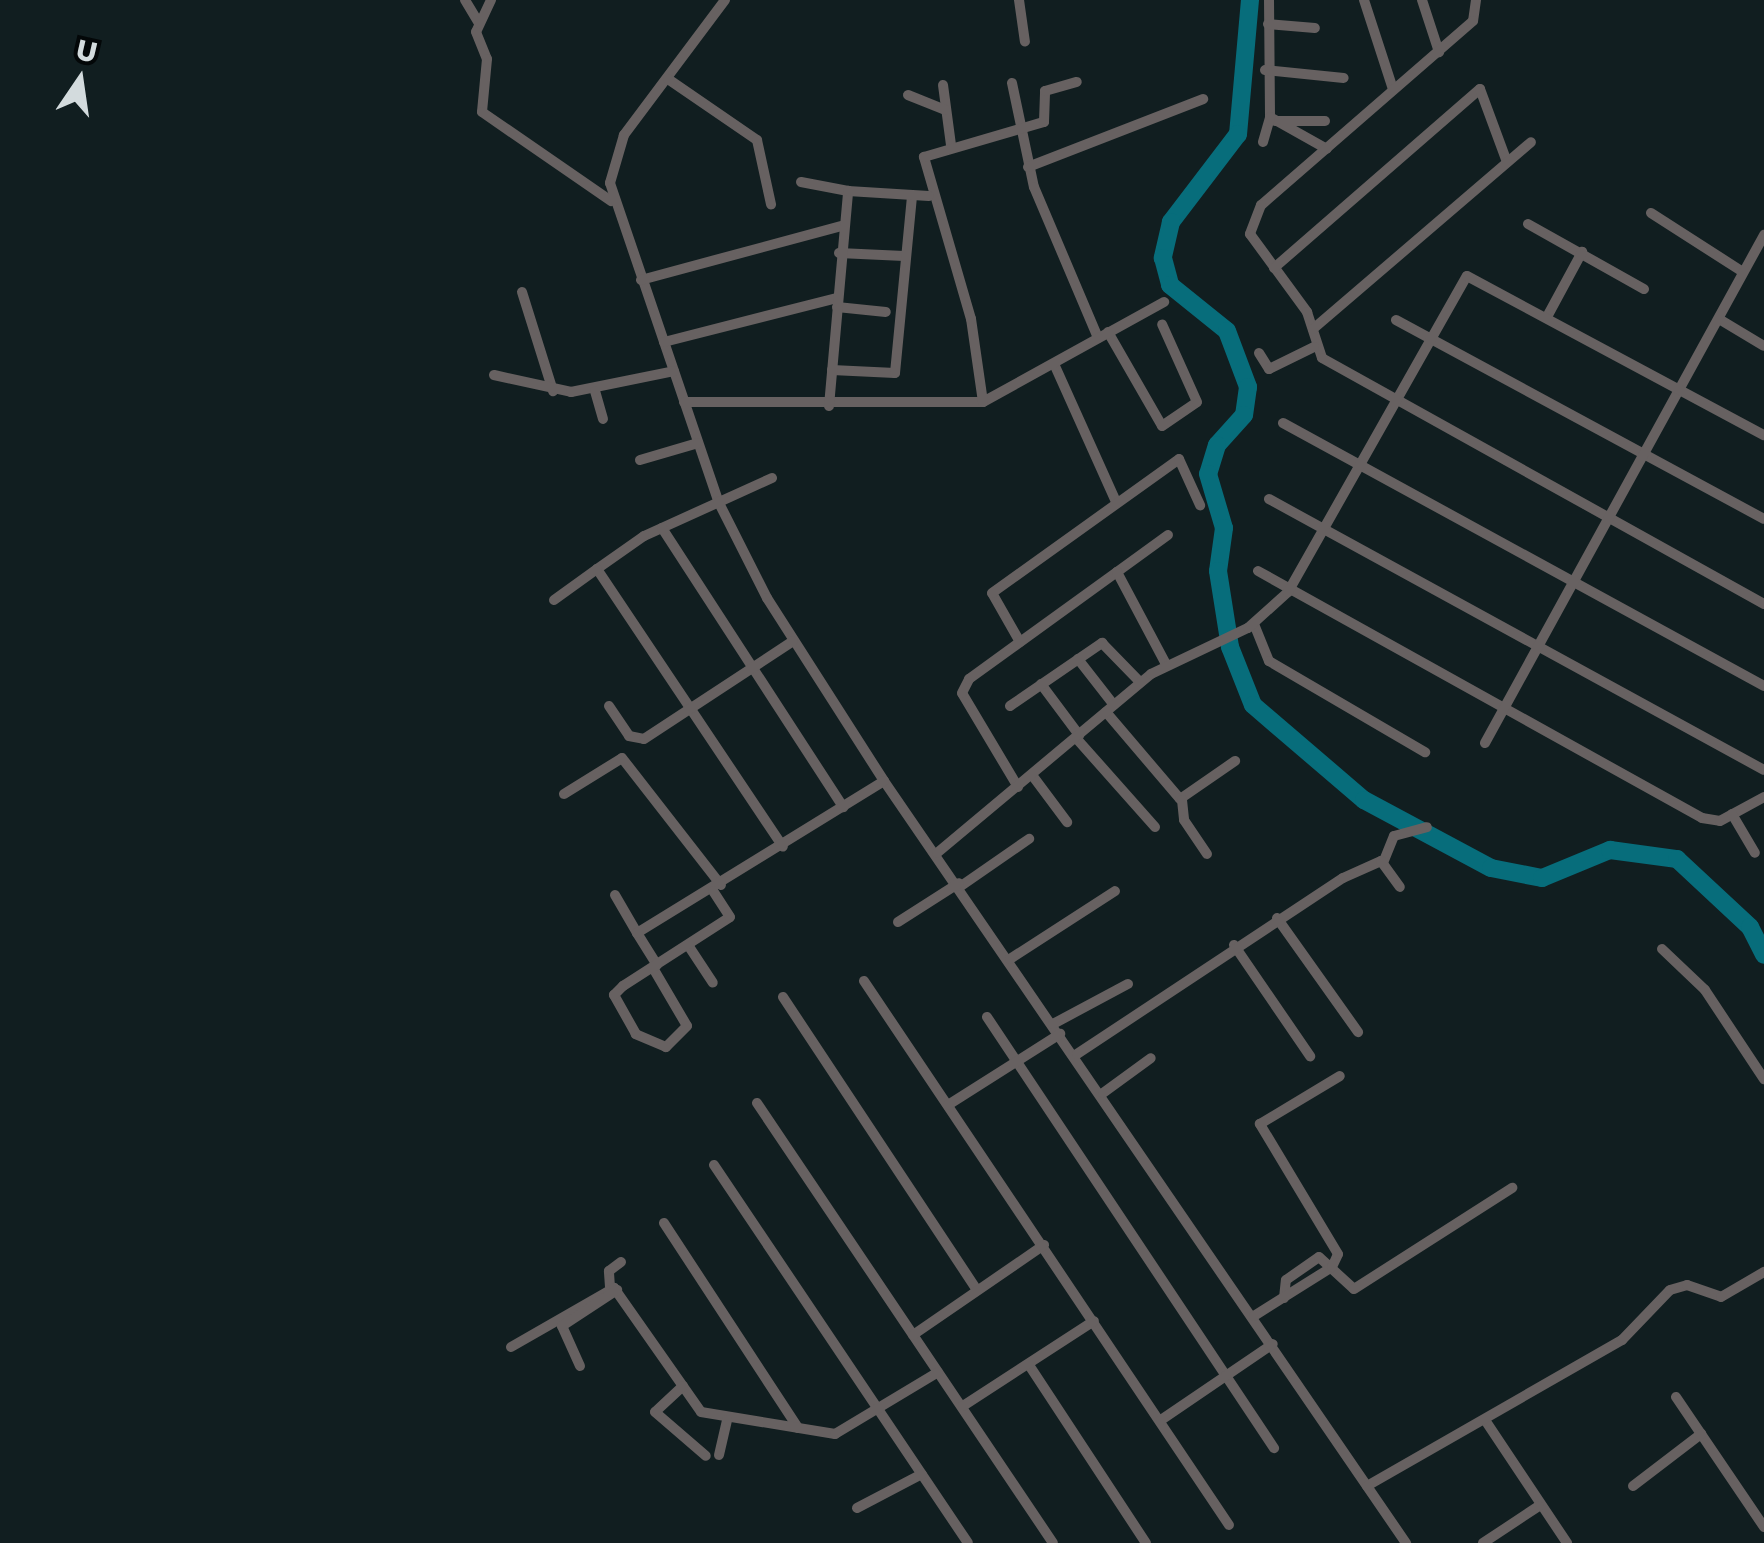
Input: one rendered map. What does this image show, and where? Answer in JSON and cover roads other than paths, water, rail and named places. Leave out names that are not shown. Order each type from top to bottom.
[{"type":"street","points":[[464,0],[479,23]]},
{"type":"street","points":[[491,0],[479,23],[482,112],[611,201]]},
{"type":"street","points":[[725,0],[624,135],[611,201],[718,501],[793,641],[884,781],[1077,1054],[1406,1543]]},
{"type":"street","points":[[1019,0],[1025,42]]},
{"type":"street","points":[[1263,142],[1272,119],[1265,70],[1269,0]]},
{"type":"street","points":[[1364,0],[1393,89]]},
{"type":"street","points":[[1422,0],[1438,52]]},
{"type":"street","points":[[1314,347],[1312,329],[1250,234],[1250,216],[1474,22],[1476,0]]},
{"type":"street","points":[[1268,24],[1315,28]]},
{"type":"street","points":[[1265,70],[1344,78]]},
{"type":"street","points":[[668,79],[757,140],[771,204]]},
{"type":"street","points":[[983,402],[965,295],[929,196],[924,157],[951,145],[1047,120],[1045,92],[1078,82]]},
{"type":"street","points":[[1012,83],[1028,168],[1103,335],[1162,426],[1197,402],[1162,324]]},
{"type":"street","points":[[943,85],[951,145]]},
{"type":"street","points":[[1274,268],[1480,89],[1507,162]]},
{"type":"street","points":[[908,96],[945,110]]},
{"type":"street","points":[[1028,168],[1203,99]]},
{"type":"street","points":[[1272,119],[1327,149]]},
{"type":"street","points":[[1272,119],[1325,120]]},
{"type":"street","points":[[1312,329],[1531,142]]},
{"type":"street","points":[[801,182],[912,198],[929,196]]},
{"type":"street","points":[[829,406],[841,226],[848,190]]},
{"type":"street","points":[[832,370],[895,374],[912,198]]},
{"type":"street","points":[[1650,213],[1743,272]]},
{"type":"street","points":[[1528,224],[1644,289]]},
{"type":"street","points":[[641,280],[841,226]]},
{"type":"street","points":[[1485,743],[1743,272],[1759,259],[1764,235]]},
{"type":"street","points":[[1548,315],[1582,252]]},
{"type":"street","points":[[839,253],[904,256]]},
{"type":"street","points":[[937,852],[1140,682],[1166,664],[1251,626],[1288,592],[1470,275],[1764,435]]},
{"type":"street","points":[[522,292],[553,391]]},
{"type":"street","points":[[684,402],[829,406],[983,402],[1055,366],[1164,302]]},
{"type":"street","points":[[664,342],[837,303],[886,312]]},
{"type":"street","points":[[1720,319],[1764,346]]},
{"type":"street","points":[[1396,320],[1764,520]]},
{"type":"street","points":[[1259,353],[1269,369],[1314,347]]},
{"type":"street","points":[[1314,347],[1398,402],[1764,604]]},
{"type":"street","points":[[1055,366],[1116,502]]},
{"type":"street","points":[[494,375],[553,391],[595,391],[674,372]]},
{"type":"street","points":[[595,391],[603,419]]},
{"type":"street","points":[[1283,423],[1764,686]]},
{"type":"street","points":[[640,460],[698,443]]},
{"type":"street","points":[[1020,642],[992,593],[1179,459],[1200,505]]},
{"type":"street","points":[[554,600],[662,528],[772,478]]},
{"type":"street","points":[[1269,499],[1764,770]]},
{"type":"street","points":[[662,528],[843,807]]},
{"type":"street","points":[[1018,787],[962,690],[1020,642],[1168,536]]},
{"type":"street","points":[[597,568],[783,847]]},
{"type":"street","points":[[1258,571],[1288,592],[1702,818],[1732,814],[1764,798]]},
{"type":"street","points":[[1117,572],[1166,664]]},
{"type":"street","points":[[1251,626],[1269,661],[1425,752]]},
{"type":"street","points":[[609,706],[638,740],[793,641]]},
{"type":"street","points":[[1010,706],[1106,644],[1140,682]]},
{"type":"street","points":[[1078,659],[1110,708],[1182,800],[1207,854]]},
{"type":"street","points":[[1041,684],[1078,736],[1155,827]]},
{"type":"street","points":[[564,794],[622,758],[717,888],[730,917],[655,966],[613,998],[636,1034],[666,1047],[687,1026],[655,966],[615,894]]},
{"type":"street","points":[[1182,800],[1234,761]]},
{"type":"street","points":[[1032,775],[1067,822]]},
{"type":"street","points":[[637,933],[717,888],[884,781]]},
{"type":"street","points":[[1732,814],[1755,853]]},
{"type":"street","points":[[1077,1054],[1277,918],[1383,862],[1394,836],[1427,827]]},
{"type":"street","points":[[898,922],[1029,839]]},
{"type":"street","points":[[1383,862],[1400,887]]},
{"type":"street","points":[[1010,959],[1116,891]]},
{"type":"street","points":[[1277,918],[1358,1032]]},
{"type":"street","points":[[688,944],[713,983]]},
{"type":"street","points":[[1234,945],[1310,1056]]},
{"type":"street","points":[[1662,949],[1706,990],[1764,1079]]},
{"type":"street","points":[[864,981],[1229,1525]]},
{"type":"street","points":[[948,1106],[1128,984]]},
{"type":"street","points":[[783,997],[977,1290]]},
{"type":"street","points":[[987,1017],[1274,1448]]},
{"type":"street","points":[[1103,1093],[1151,1058]]},
{"type":"street","points":[[1332,1267],[1338,1254],[1260,1124],[1340,1076]]},
{"type":"street","points":[[757,1103],[1053,1543]]},
{"type":"street","points":[[714,1165],[968,1543]]},
{"type":"street","points":[[1254,1316],[1284,1298],[1286,1280],[1319,1257],[1354,1289],[1512,1188]]},
{"type":"street","points":[[664,1222],[798,1428]]},
{"type":"street","points":[[912,1335],[1044,1245]]},
{"type":"street","points":[[621,1262],[608,1272],[614,1289],[701,1412],[726,1420],[835,1434],[938,1372]]},
{"type":"street","points":[[1367,1486],[1622,1340],[1670,1290],[1687,1285],[1721,1297],[1764,1272]]},
{"type":"street","points":[[511,1347],[614,1289]]},
{"type":"street","points":[[580,1366],[562,1326],[614,1289]]},
{"type":"street","points":[[963,1406],[1094,1321]]},
{"type":"street","points":[[1161,1420],[1273,1344]]},
{"type":"street","points":[[1029,1365],[1146,1543]]},
{"type":"street","points":[[683,1386],[655,1412],[706,1456]]},
{"type":"street","points":[[1676,1397],[1764,1527]]},
{"type":"street","points":[[719,1455],[726,1420]]},
{"type":"street","points":[[1485,1420],[1567,1543]]},
{"type":"street","points":[[1633,1486],[1701,1434]]},
{"type":"street","points":[[857,1508],[922,1474]]},
{"type":"street","points":[[1484,1543],[1539,1506]]},
{"type":"waterway","points":[[1250,0],[1238,134],[1171,222],[1163,258],[1170,285],[1227,331],[1248,387],[1244,415],[1217,445],[1208,474],[1224,528],[1218,571],[1230,647],[1253,705],[1364,800],[1491,868],[1542,878],[1610,850],[1677,859],[1750,927],[1764,955]]}]
